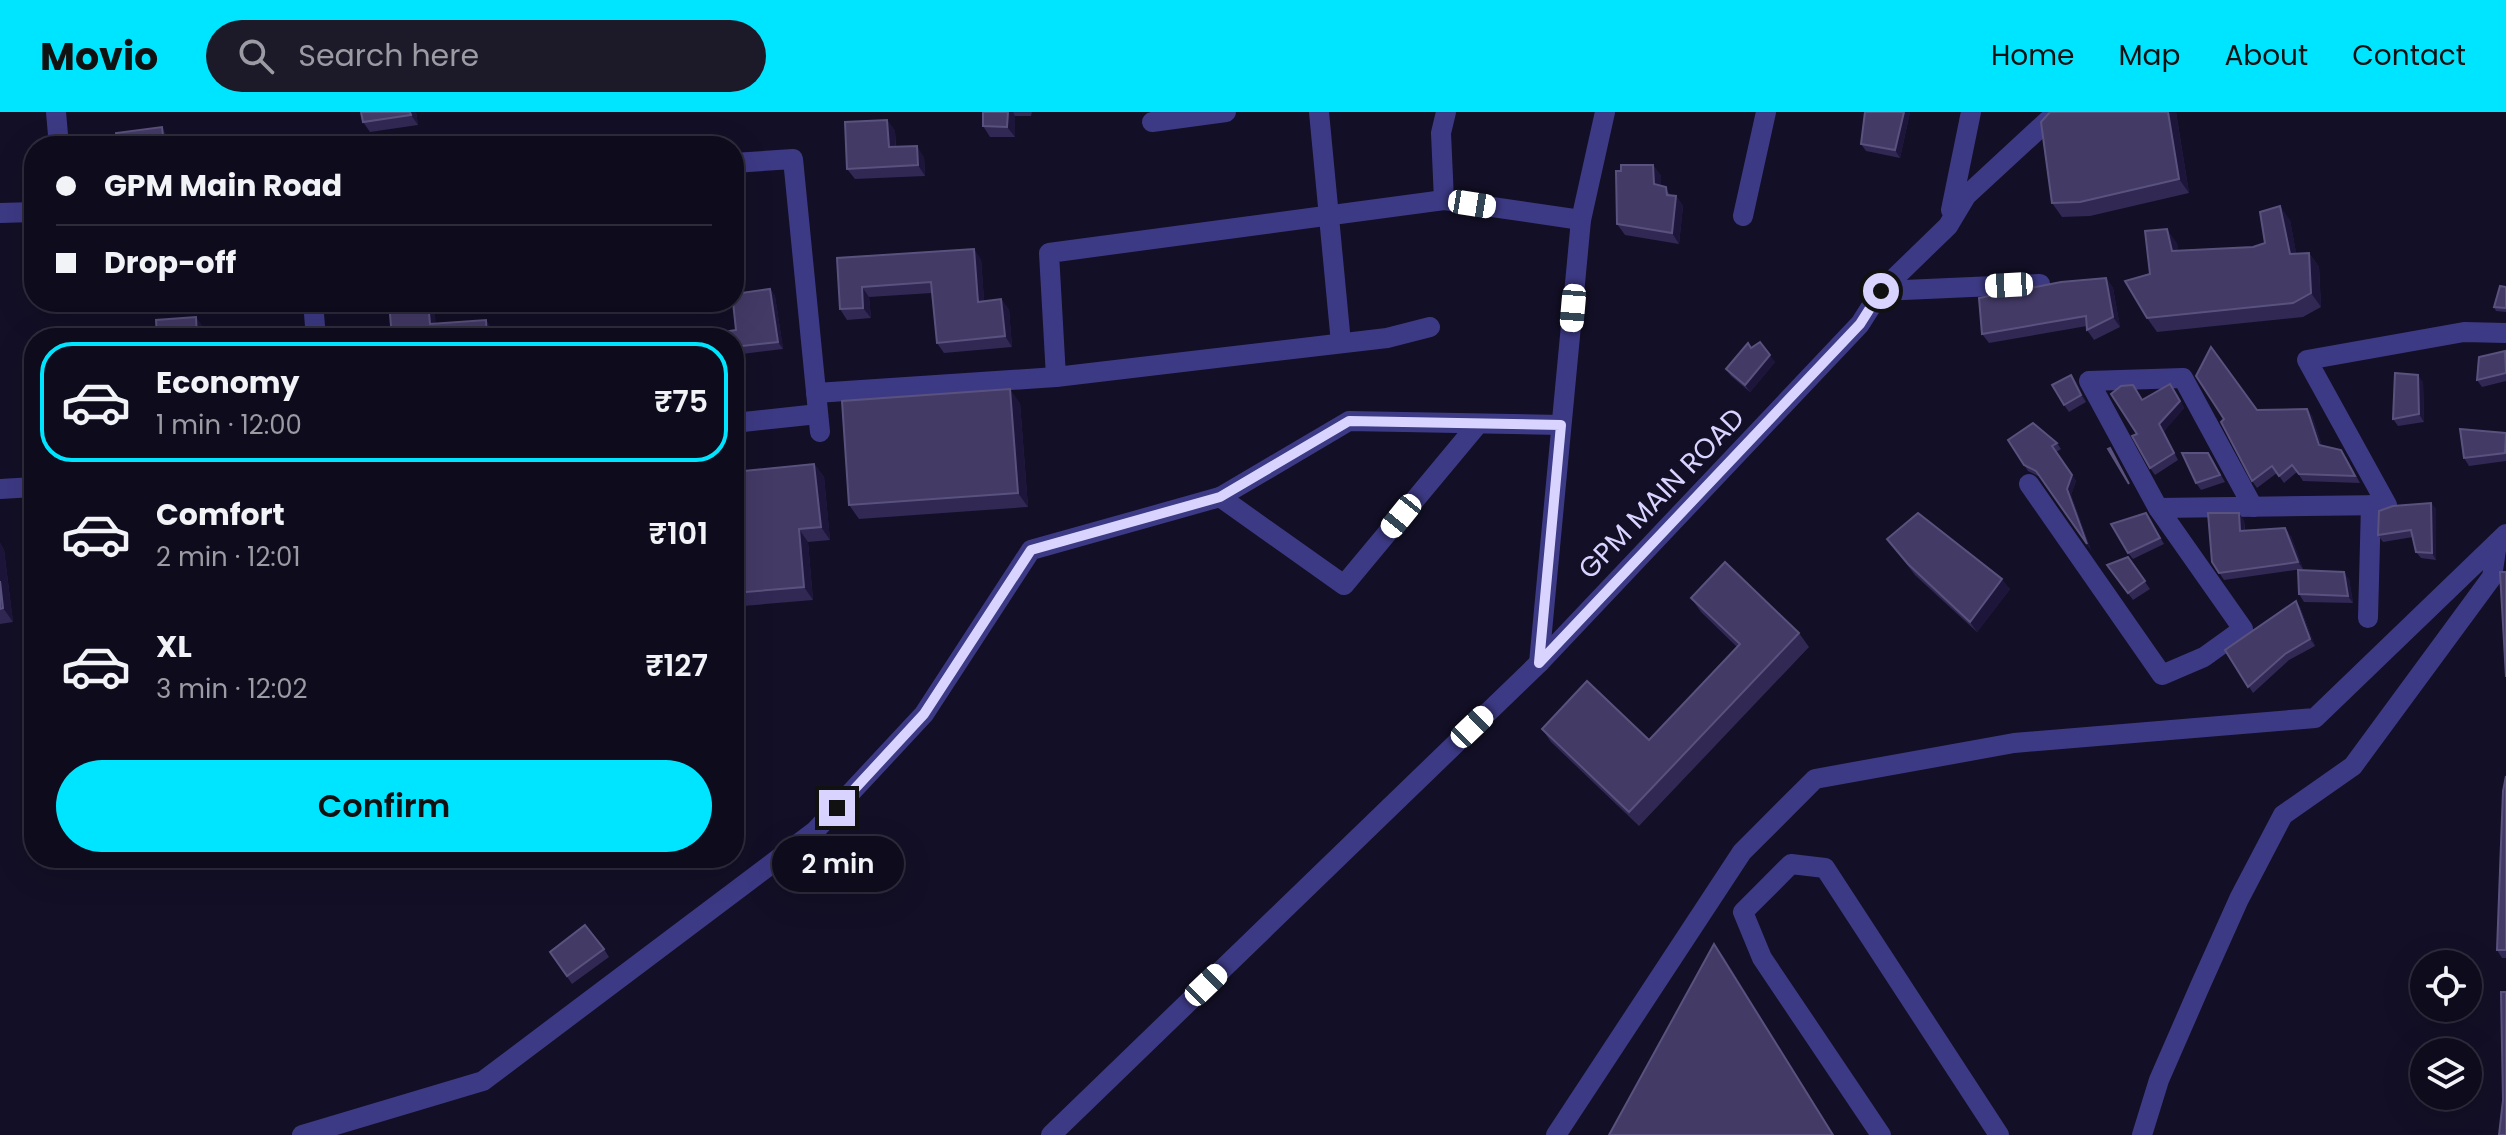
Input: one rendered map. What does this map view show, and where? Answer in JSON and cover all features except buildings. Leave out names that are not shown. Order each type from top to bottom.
[{"type":"street","points":[[56,112],[58,136]]},
{"type":"street","points":[[1152,122],[1226,112]]},
{"type":"street","points":[[1319,112],[1341,343]]},
{"type":"street","points":[[1444,200],[1441,133],[1446,112]]},
{"type":"street","points":[[1539,663],[1581,220],[1605,112]]},
{"type":"street","points":[[1743,216],[1766,112]]},
{"type":"street","points":[[1948,226],[1971,112]]},
{"type":"street","name":"GPM MAIN ROAD","points":[[1051,1135],[1539,663],[1860,324],[1881,291],[1948,226],[1966,196],[2057,112]]},
{"type":"street","points":[[744,162],[793,159],[818,413]]},
{"type":"street","points":[[1056,377],[1049,253],[1444,200],[1581,220]]},
{"type":"street","points":[[0,213],[24,212]]},
{"type":"street","points":[[1881,291],[2040,284]]},
{"type":"street","points":[[744,422],[1056,377],[1341,343],[1430,327]]},
{"type":"street","points":[[2158,508],[2387,505],[2307,360],[2464,332],[2506,333]]},
{"type":"street","points":[[2029,484],[2162,675],[2204,657],[2243,629],[2158,508],[2089,381],[2183,378],[2253,507]]},
{"type":"street","points":[[302,1135],[483,1081],[815,831],[924,714],[1031,550],[1220,497],[1349,421],[1561,425]]},
{"type":"street","points":[[1220,497],[1344,585],[1478,424]]},
{"type":"street","points":[[0,489],[24,488]]},
{"type":"street","points":[[2368,618],[2371,505]]},
{"type":"street","points":[[1556,1135],[1742,852],[1815,779],[2014,743],[2315,718],[2501,539]]},
{"type":"street","points":[[2142,1135],[2159,1080],[2200,986],[2239,899],[2283,815],[2353,766],[2492,577],[2501,539]]},
{"type":"street","points":[[1881,1135],[1762,958],[1743,912],[1791,864],[1825,868],[1999,1135]]},
{"type":"route","points":[[837,808],[924,714],[1031,550],[1220,497],[1349,421],[1561,425],[1539,663],[1860,324],[1881,291]]}]
